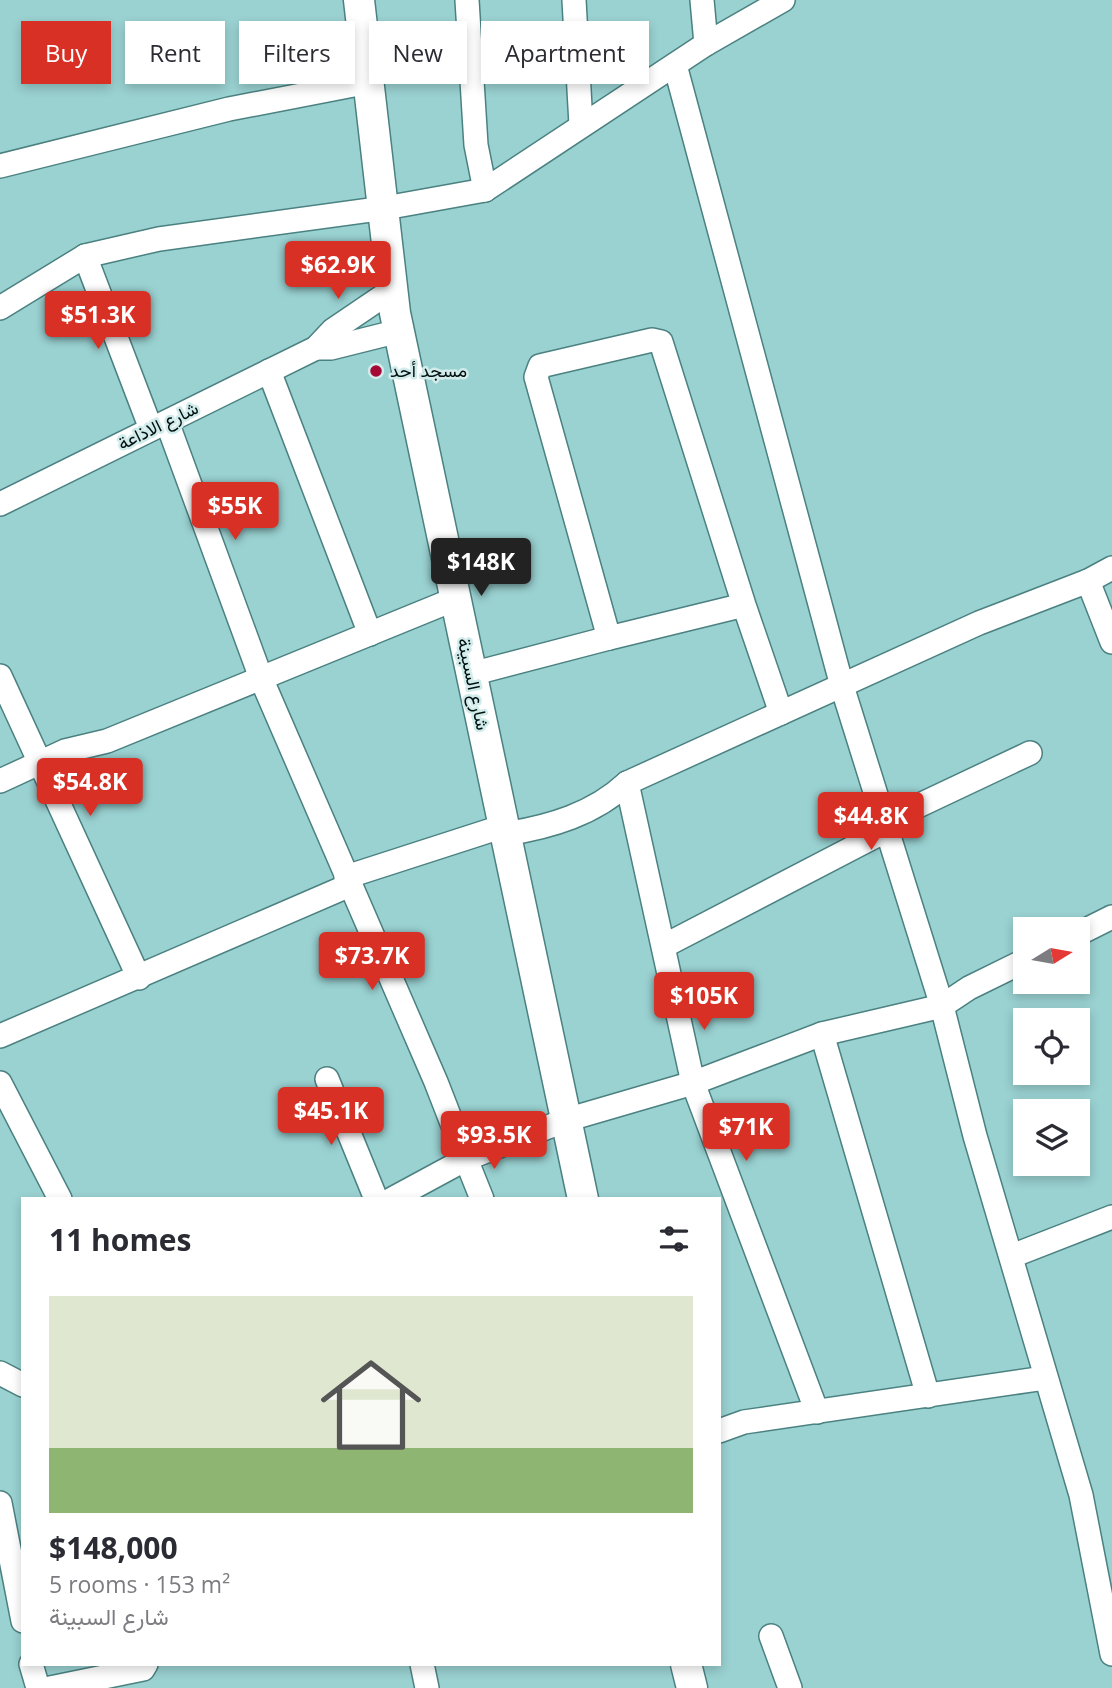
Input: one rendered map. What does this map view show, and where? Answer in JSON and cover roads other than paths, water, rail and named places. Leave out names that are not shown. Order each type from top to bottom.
[{"type":"main road","name":"شارع السبينة","points":[[359,0],[369,82]]},
{"type":"main road","name":"شارع السبينة","points":[[369,84],[399,331],[583,1197]]},
{"type":"main road","points":[[677,1666],[680,1688]]},
{"type":"main road","points":[[686,1666],[691,1688]]},
{"type":"street","points":[[467,0],[476,145],[485,190]]},
{"type":"street","points":[[574,0],[581,125]]},
{"type":"street","points":[[702,0],[706,44]]},
{"type":"street","points":[[0,308],[85,256],[159,239],[385,208],[485,190],[706,44],[783,0]]},
{"type":"street","points":[[675,65],[842,686],[942,1006],[975,1136],[1012,1256],[1045,1378],[1103,1559],[1112,1654]]},
{"type":"street","points":[[0,166],[229,109],[369,82]]},
{"type":"street","points":[[85,256],[159,426],[261,678],[436,1082],[481,1197]]},
{"type":"street","name":"شارع الاذاعة","points":[[0,504],[316,348],[333,330],[392,290]]},
{"type":"street","name":"شارع الاذاعة","points":[[316,348],[331,348],[399,331]]},
{"type":"street","points":[[609,638],[536,377],[540,366],[652,340],[660,342],[781,713]]},
{"type":"street","points":[[269,371],[370,634]]},
{"type":"street","points":[[0,1036],[139,978],[348,881],[504,830],[545,827],[591,809],[612,797],[627,783],[1018,606],[1087,581],[1112,568]]},
{"type":"street","points":[[1087,581],[1112,642]]},
{"type":"street","points":[[0,781],[65,751],[107,741],[455,599]]},
{"type":"street","points":[[471,674],[744,605]]},
{"type":"street","points":[[0,676],[139,978]]},
{"type":"street","points":[[664,946],[886,826],[1030,753]]},
{"type":"street","points":[[627,783],[693,1083],[817,1412]]},
{"type":"street","points":[[1090,927],[1112,917]]},
{"type":"street","points":[[395,1197],[466,1159],[566,1120],[693,1083],[822,1034],[942,1006],[969,988],[1013,966]]},
{"type":"street","points":[[822,1034],[928,1396]]},
{"type":"street","points":[[327,1079],[375,1197]]},
{"type":"street","points":[[0,1083],[59,1197]]},
{"type":"street","points":[[1012,1256],[1112,1217]]},
{"type":"street","points":[[0,1373],[21,1384]]},
{"type":"street","points":[[721,1430],[744,1422],[1045,1378]]},
{"type":"street","points":[[0,1503],[21,1611]]},
{"type":"street","points":[[771,1636],[790,1688]]},
{"type":"street","points":[[32,1666],[38,1688]]},
{"type":"street","points":[[50,1688],[143,1669],[145,1666]]},
{"type":"street","points":[[422,1666],[427,1688]]},
{"type":"place","name":"مسجد أحد","points":[[376,371]]}]
